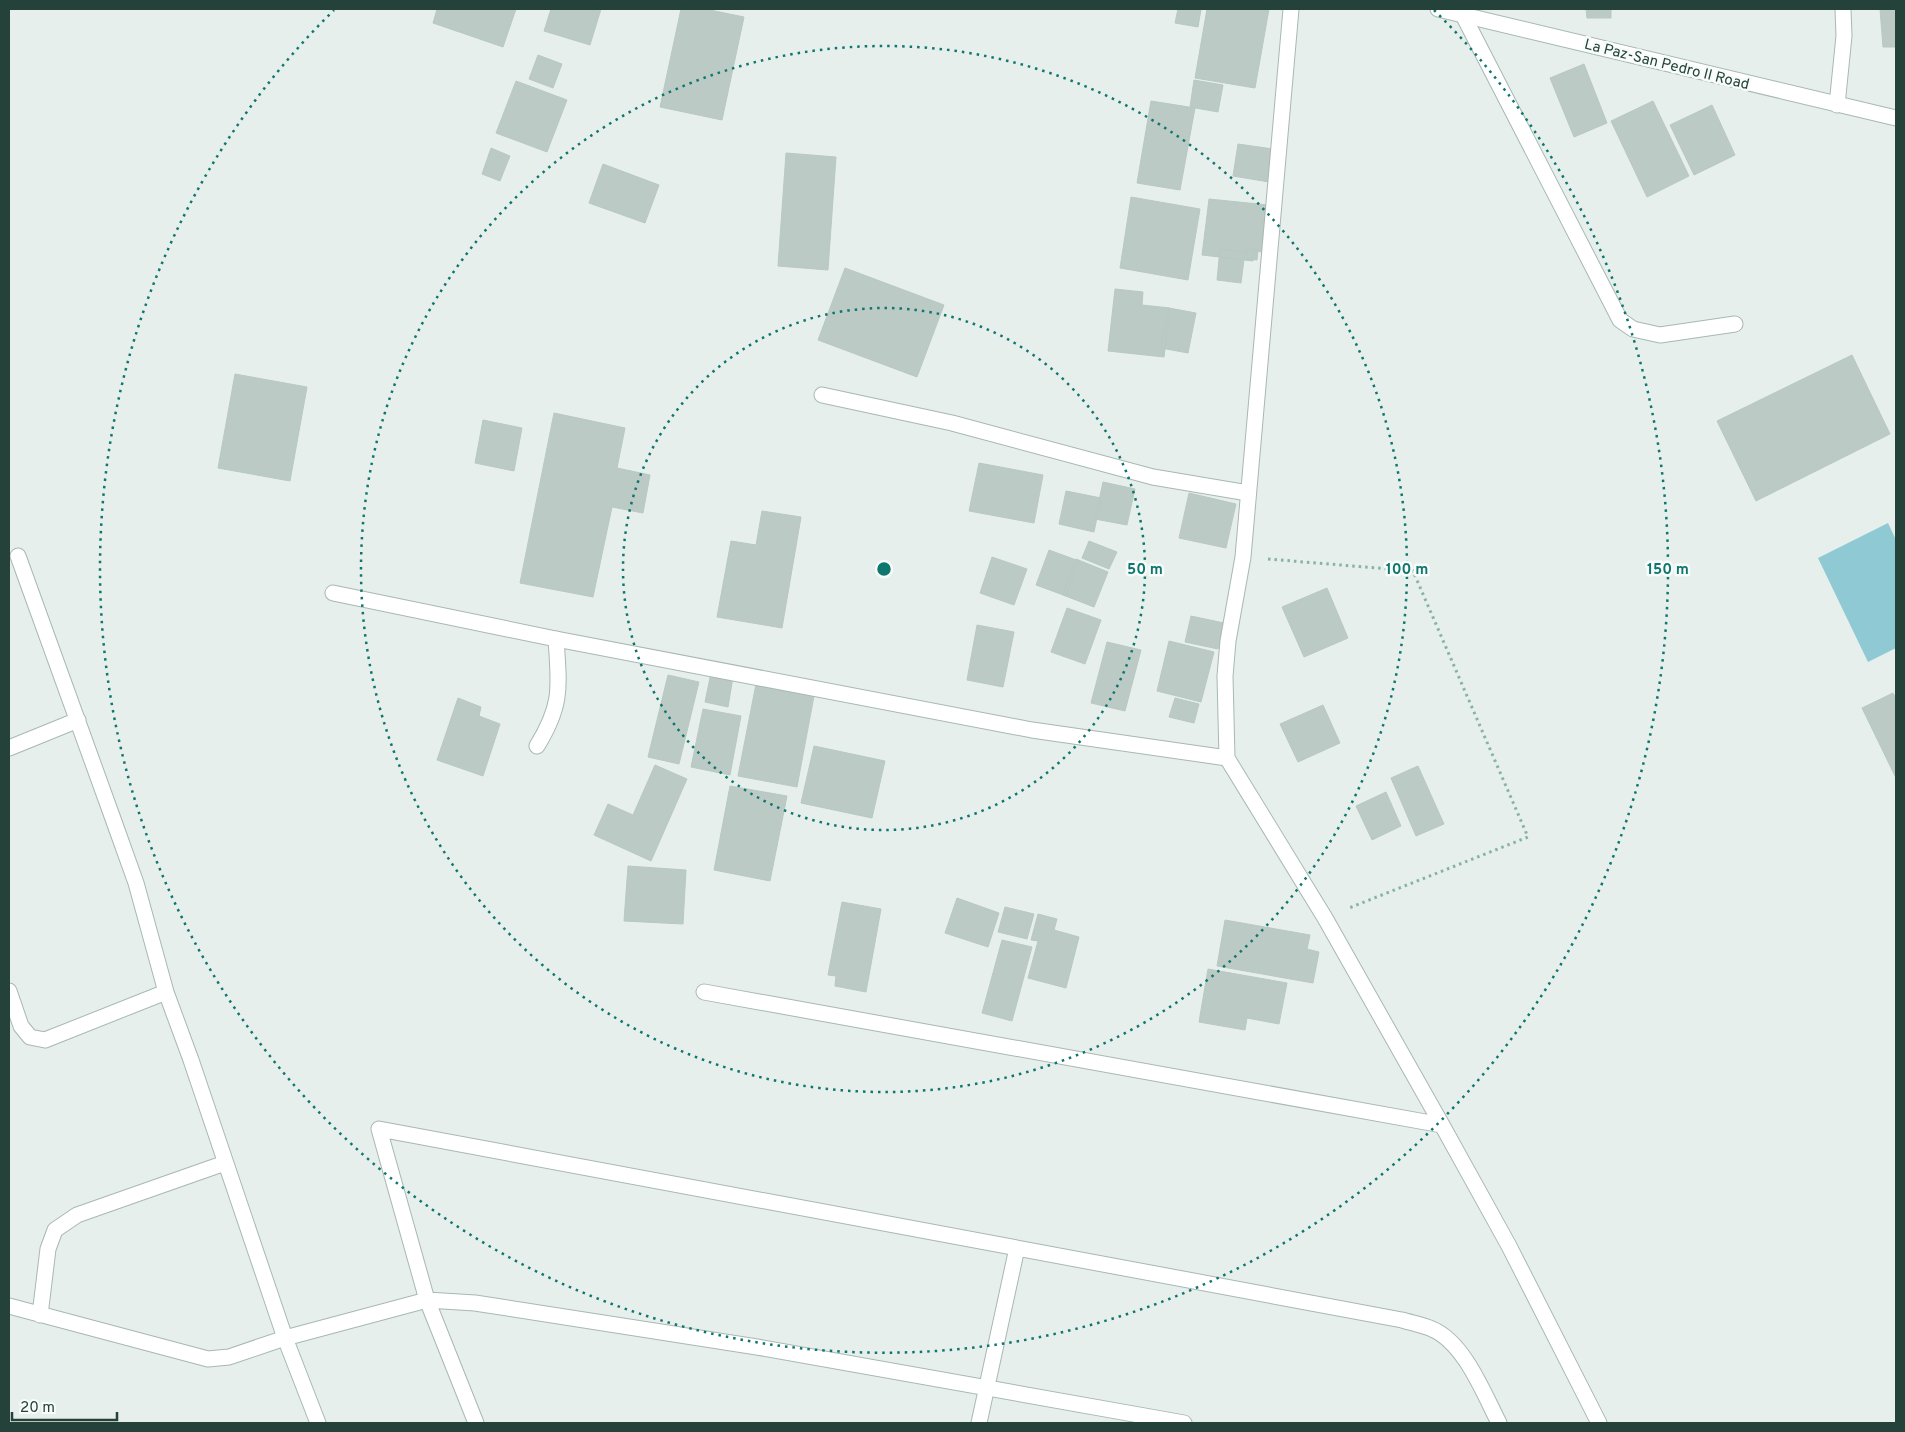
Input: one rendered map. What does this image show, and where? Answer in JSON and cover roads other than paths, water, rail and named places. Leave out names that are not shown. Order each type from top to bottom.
[{"type":"street","points":[[1291,9],[1243,557],[1228,641],[1225,676],[1227,758],[1325,918],[1442,1125],[1509,1246],[1599,1423]]},
{"type":"street","name":"La Paz-San Pedro II Road","points":[[1438,9],[1896,118]]},
{"type":"street","points":[[1837,105],[1844,36],[1843,9]]},
{"type":"street","points":[[1462,15],[1620,320],[1633,330],[1660,335],[1735,324]]},
{"type":"street","points":[[822,395],[952,423],[1153,477],[1248,493]]},
{"type":"street","points":[[18,556],[136,883],[166,992],[285,1338],[318,1423]]},
{"type":"street","points":[[333,593],[556,639],[1032,730],[1227,758]]},
{"type":"street","points":[[537,746],[555,712],[559,685],[556,639]]},
{"type":"street","points":[[9,748],[78,720]]},
{"type":"street","points":[[9,991],[21,1026],[30,1037],[45,1040],[166,992]]},
{"type":"street","points":[[704,992],[1442,1125]]},
{"type":"street","points":[[476,1423],[427,1300],[379,1130],[1402,1320],[1434,1329],[1455,1346],[1468,1364],[1499,1423]]},
{"type":"street","points":[[40,1315],[48,1249],[55,1230],[77,1215],[225,1163]]},
{"type":"street","points":[[979,1423],[1017,1248]]},
{"type":"street","points":[[9,1306],[208,1359],[229,1357],[285,1338],[427,1300],[475,1303],[757,1347],[987,1386],[1184,1423]]},
{"type":"water","points":[[1888,523],[1896,540],[1896,648],[1868,662],[1818,558]]}]
